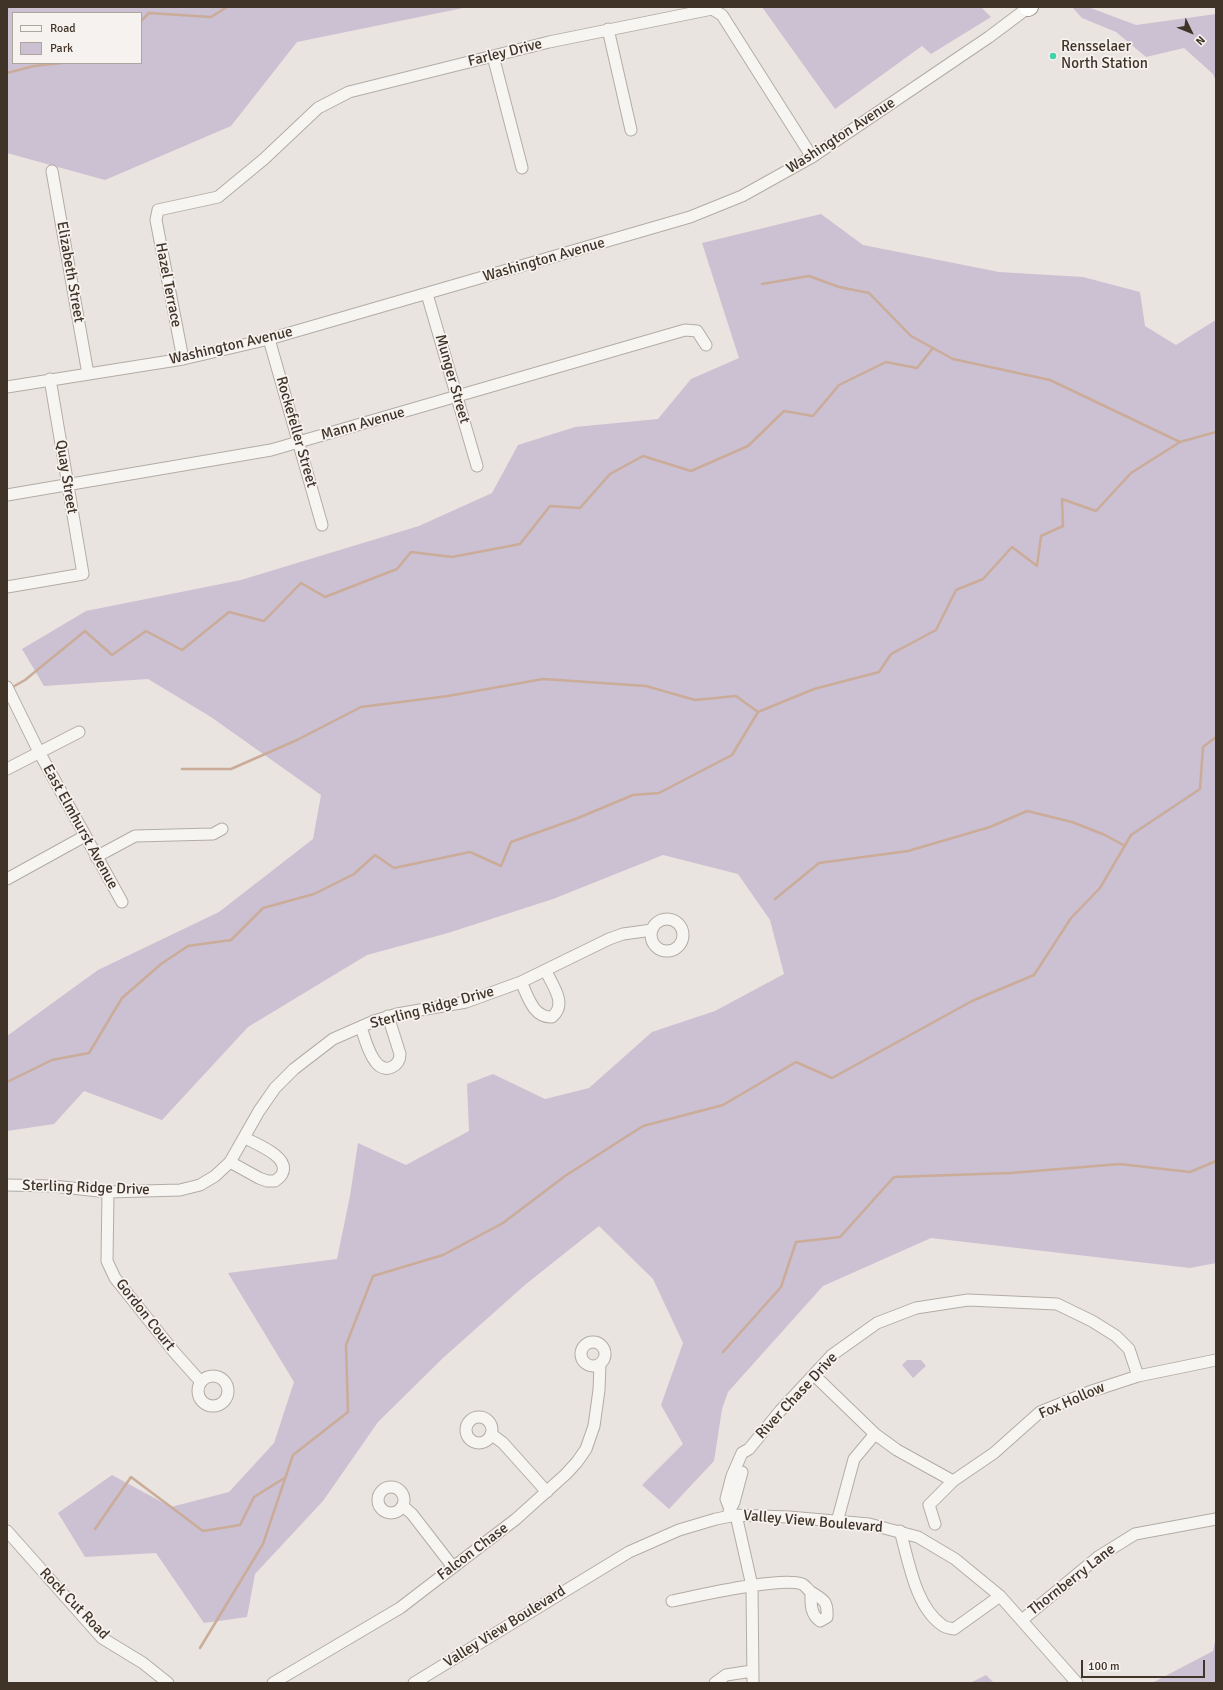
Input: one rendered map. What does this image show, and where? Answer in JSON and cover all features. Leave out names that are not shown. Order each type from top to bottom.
[{"type":"street","name":"Washington Avenue","points":[[7,387],[183,359],[269,339],[690,217],[742,196],[812,157],[989,37],[1029,7]]},
{"type":"street","name":"Farley Drive","points":[[158,210],[218,197],[264,159],[318,108],[349,92],[608,29],[712,9],[722,15],[812,157]]},
{"type":"street","points":[[608,29],[631,130]]},
{"type":"street","points":[[494,56],[522,168]]},
{"type":"street","name":"Elizabeth Street","points":[[52,171],[88,374]]},
{"type":"street","name":"Hazel Terrace","points":[[158,210],[156,220],[183,359]]},
{"type":"street","name":"Munger Street","points":[[427,294],[476,466]]},
{"type":"street","name":"Mann Avenue","points":[[7,495],[271,450],[685,330],[697,331],[706,345]]},
{"type":"street","name":"Rockefeller Street","points":[[269,339],[322,525]]},
{"type":"street","name":"Quay Street","points":[[7,587],[83,574],[50,380]]},
{"type":"street","name":"East Elmhurst Avenue","points":[[7,687],[39,752],[122,902]]},
{"type":"street","points":[[7,769],[79,732]]},
{"type":"street","points":[[96,857],[135,836],[213,834],[222,829]]},
{"type":"street","points":[[7,879],[85,836]]},
{"type":"street","name":"Sterling Ridge Drive","points":[[7,1185],[53,1186],[108,1192],[180,1190],[200,1185],[210,1179],[230,1162],[259,1111],[275,1088],[294,1069],[334,1039],[388,1016],[466,1002],[521,982],[623,934],[652,930]]},
{"type":"street","points":[[521,982],[533,1007],[540,1015],[552,1017],[559,1009],[560,1001],[546,971]]},
{"type":"street","points":[[361,1027],[371,1055],[377,1064],[387,1069],[392,1067],[397,1064],[400,1054],[388,1016]]},
{"type":"street","points":[[230,1162],[267,1181],[275,1181],[282,1174],[283,1167],[280,1160],[273,1152],[245,1138]]},
{"type":"street","name":"Gordon Court","points":[[108,1192],[107,1261],[115,1278],[175,1353],[201,1382]]},
{"type":"street","name":"River Chase Drive","points":[[731,1514],[739,1478],[749,1456],[749,1449],[780,1411],[832,1355],[877,1323],[916,1308],[968,1300],[1057,1304],[1092,1321],[1116,1336],[1128,1349],[1138,1376]]},
{"type":"street","name":"Fox Hollow","points":[[934,1524],[929,1505],[952,1481],[994,1453],[1040,1412],[1089,1392],[1138,1376],[1216,1360]]},
{"type":"street","name":"Falcon Chase","points":[[273,1683],[400,1608],[516,1519],[578,1462],[586,1449],[594,1426],[599,1390],[600,1364]]},
{"type":"street","points":[[814,1374],[875,1434],[897,1450],[952,1481]]},
{"type":"street","points":[[492,1434],[503,1443],[547,1492]]},
{"type":"street","points":[[837,1522],[854,1459],[875,1434]]},
{"type":"street","points":[[403,1506],[412,1514],[453,1567]]},
{"type":"street","points":[[731,1514],[752,1586],[753,1683]]},
{"type":"street","name":"Valley View Boulevard","points":[[414,1683],[629,1552],[679,1530],[731,1514],[869,1524],[900,1531],[918,1538],[955,1559],[1000,1596],[1076,1683]]},
{"type":"street","name":"Thornberry Lane","points":[[1022,1620],[1098,1557],[1135,1534],[1216,1519]]},
{"type":"street","name":"Rock Cut Road","points":[[7,1531],[102,1638],[143,1663],[168,1683]]},
{"type":"street","points":[[900,1531],[916,1588],[928,1610],[943,1626],[954,1629],[1000,1596]]},
{"type":"street","points":[[672,1601],[752,1586],[784,1582],[802,1584],[811,1592]]},
{"type":"street","points":[[715,1683],[726,1675],[752,1671]]},
{"type":"green space","points":[[7,7],[468,7],[297,42],[231,126],[105,180],[7,153]]},
{"type":"green space","points":[[762,7],[981,7],[991,17],[931,54],[922,46],[835,109]]},
{"type":"green space","points":[[1072,7],[1088,7],[1136,25],[1216,14],[1216,81],[1213,74],[1184,48],[1146,57],[1116,32],[1082,18]]},
{"type":"green space","points":[[821,214],[863,245],[999,272],[1083,277],[1140,292],[1145,326],[1176,345],[1216,321],[1216,1263],[1190,1268],[931,1238],[823,1286],[728,1392],[722,1409],[714,1461],[669,1509],[642,1485],[683,1444],[661,1405],[683,1343],[653,1279],[599,1226],[526,1284],[443,1358],[378,1422],[323,1501],[255,1574],[247,1617],[204,1623],[156,1553],[85,1557],[58,1513],[112,1475],[171,1507],[229,1492],[274,1443],[294,1382],[228,1273],[337,1259],[350,1196],[358,1143],[406,1165],[469,1131],[467,1084],[493,1074],[545,1099],[589,1088],[652,1032],[715,1011],[784,974],[770,920],[738,874],[663,855],[553,899],[448,933],[367,955],[248,1027],[162,1120],[84,1091],[54,1124],[7,1131],[7,1036],[98,970],[219,912],[313,839],[321,795],[211,717],[148,679],[44,686],[22,649],[86,611],[241,580],[419,526],[492,493],[518,445],[575,427],[658,419],[691,379],[739,358],[702,243]]},
{"type":"green space","points":[[907,1360],[921,1360],[926,1366],[913,1378],[902,1365]]},
{"type":"green space","points":[[1216,1637],[1216,1683],[1152,1683],[1213,1651]]},
{"type":"green space","points":[[986,1675],[994,1683],[970,1683]]},
{"type":"waterway","points":[[142,20],[149,13],[211,17],[227,7]]},
{"type":"waterway","points":[[7,73],[34,66],[53,64]]},
{"type":"waterway","points":[[762,284],[809,276],[839,287],[869,293],[911,336],[953,359],[1050,380],[1180,442],[1216,432]]},
{"type":"waterway","points":[[11,688],[25,680],[85,631],[112,655],[146,631],[182,650],[229,612],[264,621],[301,583],[325,597],[397,569],[411,552],[452,557],[520,544],[550,506],[580,508],[610,474],[643,456],[691,471],[748,446],[784,411],[813,416],[839,385],[886,362],[917,368],[933,348]]},
{"type":"waterway","points":[[7,1082],[52,1060],[89,1053],[122,998],[161,964],[188,946],[231,940],[263,908],[314,894],[354,874],[375,855],[394,868],[470,852],[501,866],[511,842],[578,818],[633,795],[659,793],[732,755],[758,712],[814,689],[879,672],[891,654],[936,630],[956,590],[983,579],[1012,547],[1037,566],[1041,536],[1063,526],[1062,499],[1096,511],[1131,473],[1180,442]]},
{"type":"waterway","points":[[182,769],[231,769],[297,740],[361,707],[448,696],[543,679],[646,686],[695,700],[736,696],[758,712]]},
{"type":"waterway","points":[[200,1648],[263,1544],[293,1455],[348,1412],[346,1345],[373,1276],[443,1255],[503,1223],[565,1176],[643,1126],[723,1105],[796,1062],[832,1078],[972,1001],[1034,975],[1071,918],[1100,888],[1131,835],[1200,789],[1203,747],[1216,737]]},
{"type":"waterway","points":[[775,899],[819,863],[908,851],[990,827],[1027,811],[1072,822],[1105,835],[1125,846]]},
{"type":"waterway","points":[[723,1352],[781,1287],[796,1242],[840,1237],[894,1177],[1011,1173],[1120,1164],[1190,1172],[1216,1161]]},
{"type":"waterway","points":[[95,1529],[131,1477],[203,1531],[240,1525],[254,1497],[286,1477]]},
{"type":"place","name":"Rensselaer North Station","points":[[1053,56]]}]
